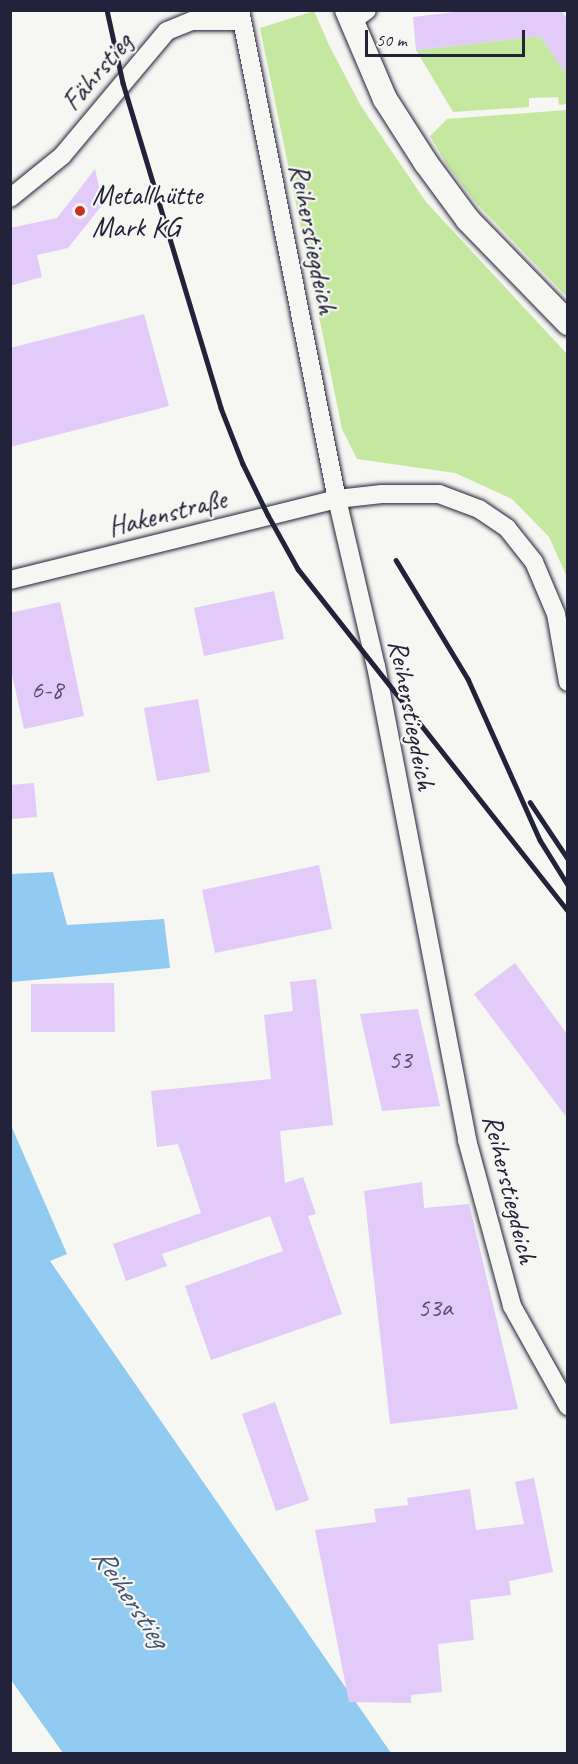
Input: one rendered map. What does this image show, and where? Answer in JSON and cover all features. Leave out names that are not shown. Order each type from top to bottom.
[{"type":"main road","points":[[355,14],[385,99],[448,195],[490,243],[567,323]]},
{"type":"street","name":"Fährstieg","points":[[10,198],[62,156],[166,31],[192,21],[241,16]]},
{"type":"street","name":"Reiherstiegdeich","points":[[241,16],[337,499],[376,666],[467,1140],[512,1306],[567,1406]]},
{"type":"street","name":"Hakenstraße","points":[[10,580],[337,499],[382,494],[439,494],[479,508],[507,528],[534,562],[556,614],[567,682]]},
{"type":"green space","points":[[314,11],[361,106],[426,202],[567,354],[567,577],[549,537],[512,499],[455,473],[357,459],[342,429],[260,28]]},
{"type":"green space","points":[[540,36],[567,75],[567,104],[559,105],[558,97],[529,98],[529,107],[453,112],[416,50]]},
{"type":"green space","points":[[568,110],[567,297],[476,203],[447,165],[430,136],[447,119]]},
{"type":"water","points":[[53,872],[67,925],[164,919],[170,968],[11,982],[11,874]]},
{"type":"water","name":"Reiherstieg","points":[[10,1123],[67,1254],[50,1261],[391,1753],[63,1753],[11,1680]]},
{"type":"building","points":[[472,10],[561,10],[567,19],[567,75],[540,36],[416,50],[413,17]]},
{"type":"building","points":[[95,169],[103,204],[68,248],[37,255],[42,277],[10,286],[10,228],[57,218]]},
{"type":"building","points":[[144,314],[169,406],[10,447],[10,348]]},
{"type":"building","points":[[274,591],[284,639],[204,656],[194,608]]},
{"type":"building","points":[[60,602],[84,716],[24,729],[10,665],[10,613]]},
{"type":"building","points":[[198,699],[210,772],[157,781],[144,708]]},
{"type":"building","points":[[34,783],[37,817],[10,819],[10,785]]},
{"type":"building","points":[[319,865],[332,929],[215,953],[202,890]]},
{"type":"building","points":[[515,963],[567,1034],[567,1118],[474,994]]},
{"type":"building","points":[[316,979],[333,1125],[280,1131],[285,1183],[303,1177],[316,1214],[308,1216],[342,1314],[211,1360],[185,1286],[283,1251],[270,1216],[162,1254],[167,1266],[126,1281],[113,1244],[201,1213],[178,1144],[157,1147],[151,1091],[271,1079],[264,1015],[293,1011],[290,982]]},
{"type":"building","points":[[114,983],[115,1032],[31,1032],[31,984]]},
{"type":"building","points":[[418,1009],[440,1106],[382,1111],[360,1014]]},
{"type":"building","points":[[422,1182],[424,1208],[469,1204],[518,1409],[390,1424],[364,1191]]},
{"type":"building","points":[[275,1402],[309,1500],[276,1511],[242,1414]]},
{"type":"building","points":[[534,1478],[553,1572],[509,1581],[511,1595],[470,1600],[474,1640],[438,1644],[442,1692],[411,1695],[411,1703],[349,1702],[315,1530],[376,1522],[374,1509],[408,1505],[407,1498],[470,1489],[476,1530],[524,1524],[515,1482]]},
{"type":"railway","points":[[107,10],[123,83],[221,408],[243,464],[268,515],[298,569],[568,911]]},
{"type":"railway","points":[[396,560],[468,679],[540,840],[568,885]]},
{"type":"railway","points":[[530,802],[568,859]]},
{"type":"place","name":"Metallhütte Mark KG","points":[[80,211]]}]
